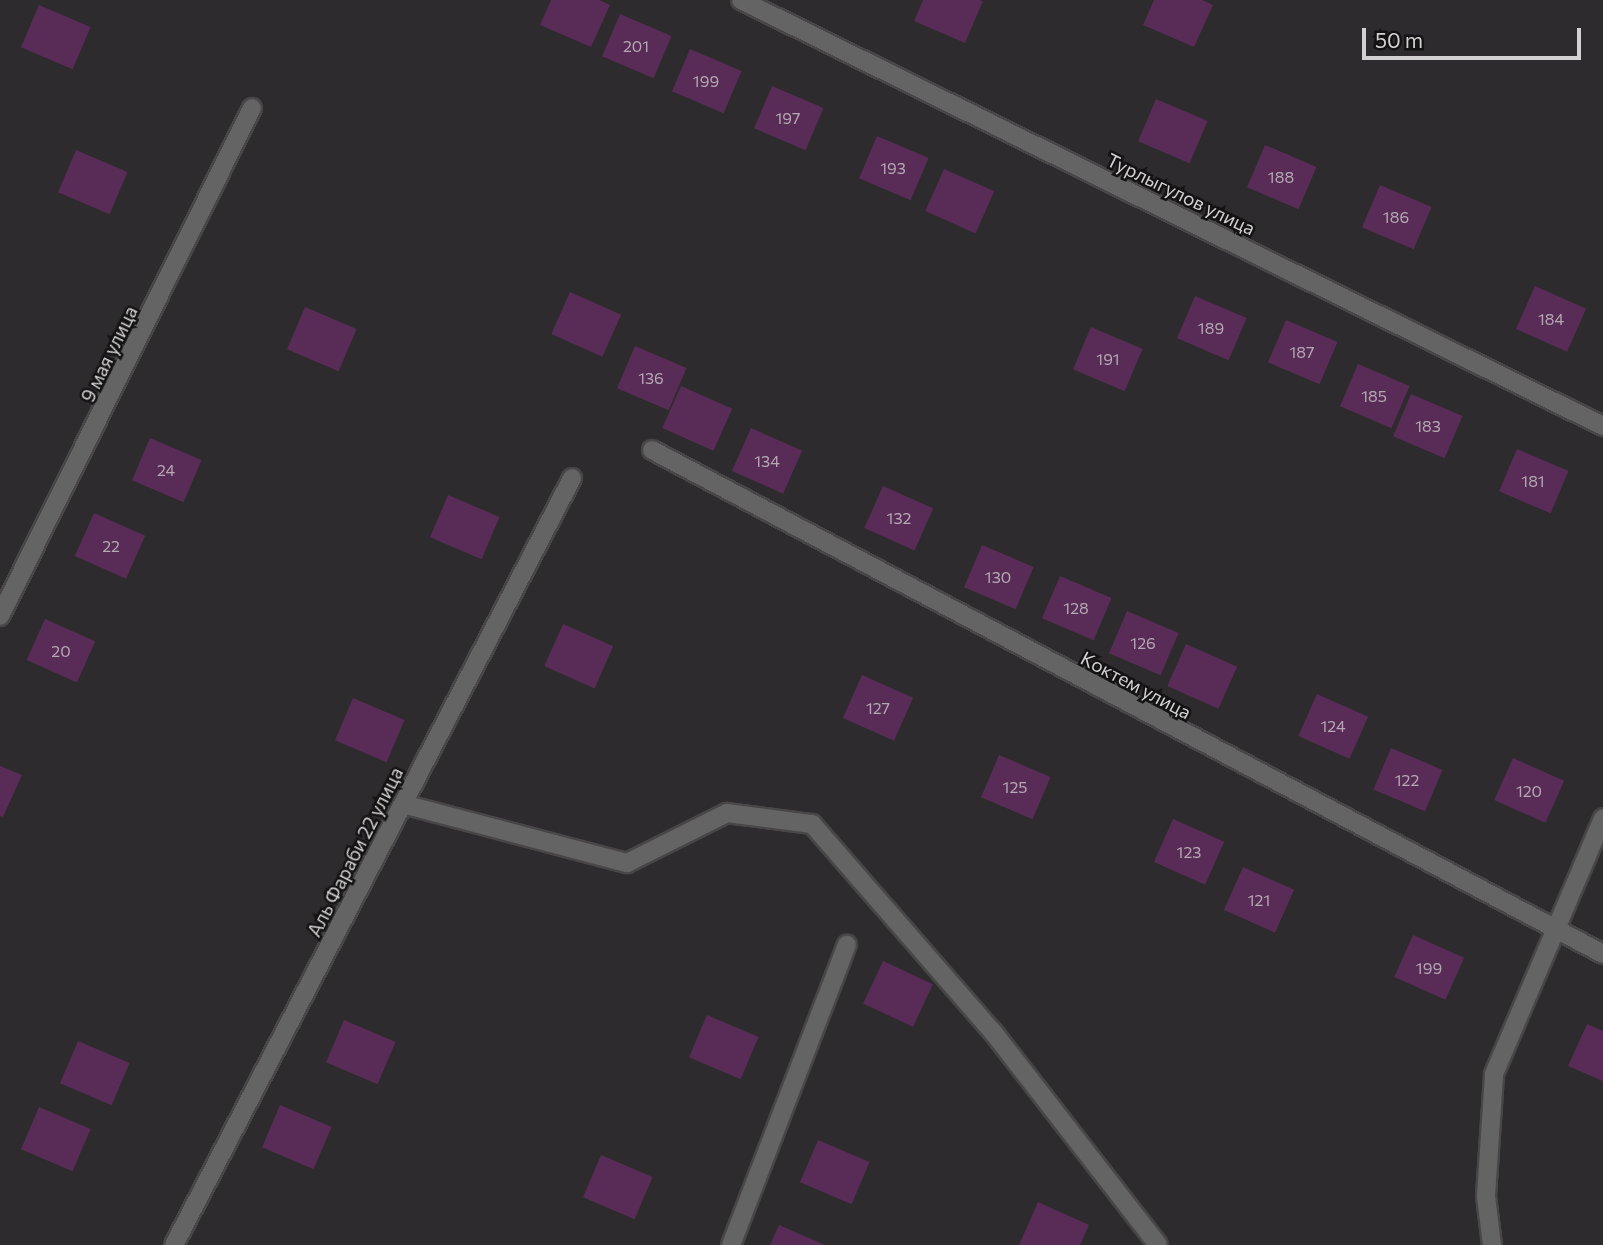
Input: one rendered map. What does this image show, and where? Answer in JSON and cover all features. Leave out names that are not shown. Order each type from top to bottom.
[{"type":"street","name":"Турлыгулов улица","points":[[741,0],[1603,426]]},
{"type":"street","name":"9 мая улица","points":[[0,616],[252,108]]},
{"type":"street","name":"Коктем улица","points":[[652,450],[1552,931],[1603,954]]},
{"type":"street","name":"Аль Фараби 22 улица","points":[[174,1245],[572,478]]},
{"type":"street","points":[[403,804],[627,863],[727,813],[811,824],[993,1032],[1158,1245]]},
{"type":"street","points":[[1492,1245],[1486,1196],[1494,1074],[1552,931],[1603,818]]},
{"type":"street","points":[[731,1245],[847,946]]},
{"type":"building","points":[[551,0],[599,0],[610,5],[591,47],[540,25]]},
{"type":"building","points":[[923,0],[983,1],[965,43],[914,21]]},
{"type":"building","points":[[1154,0],[1202,0],[1213,5],[1194,47],[1143,25]]},
{"type":"building","points":[[39,5],[91,27],[73,69],[21,47]]},
{"type":"building","points":[[620,14],[672,36],[654,78],[602,56]]},
{"type":"building","points":[[690,49],[742,71],[724,113],[672,91]]},
{"type":"building","points":[[772,86],[824,108],[806,150],[754,128]]},
{"type":"building","points":[[1156,99],[1208,121],[1190,163],[1138,141]]},
{"type":"building","points":[[877,136],[929,158],[911,200],[859,178]]},
{"type":"building","points":[[1265,145],[1317,167],[1299,209],[1247,187]]},
{"type":"building","points":[[76,150],[128,172],[110,214],[58,192]]},
{"type":"building","points":[[944,169],[994,191],[976,233],[925,211]]},
{"type":"building","points":[[1380,185],[1432,207],[1414,249],[1362,227]]},
{"type":"building","points":[[1535,286],[1586,309],[1567,352],[1516,329]]},
{"type":"building","points":[[570,292],[621,315],[602,357],[551,334]]},
{"type":"building","points":[[1195,296],[1247,318],[1229,360],[1177,338]]},
{"type":"building","points":[[305,307],[357,329],[339,371],[287,349]]},
{"type":"building","points":[[1286,320],[1338,342],[1320,384],[1268,362]]},
{"type":"building","points":[[1091,327],[1143,349],[1125,391],[1073,369]]},
{"type":"building","points":[[635,346],[687,368],[669,410],[617,388]]},
{"type":"building","points":[[1358,364],[1410,386],[1392,428],[1340,406]]},
{"type":"building","points":[[681,386],[732,409],[713,451],[662,428]]},
{"type":"building","points":[[1411,394],[1463,416],[1445,458],[1393,436]]},
{"type":"building","points":[[751,428],[802,451],[783,494],[732,471]]},
{"type":"building","points":[[150,438],[202,460],[184,502],[132,480]]},
{"type":"building","points":[[1517,449],[1569,471],[1551,513],[1499,491]]},
{"type":"building","points":[[883,486],[933,508],[915,550],[864,528]]},
{"type":"building","points":[[448,495],[500,517],[482,559],[430,537]]},
{"type":"building","points":[[94,513],[145,536],[126,579],[75,556]]},
{"type":"building","points":[[982,545],[1034,567],[1016,609],[964,587]]},
{"type":"building","points":[[1060,576],[1112,598],[1094,640],[1042,618]]},
{"type":"building","points":[[1127,611],[1179,633],[1161,675],[1109,653]]},
{"type":"building","points":[[45,619],[95,641],[77,682],[27,660]]},
{"type":"building","points":[[563,624],[613,646],[595,688],[544,666]]},
{"type":"building","points":[[1186,644],[1237,667],[1218,709],[1167,686]]},
{"type":"building","points":[[862,675],[913,698],[894,741],[843,718]]},
{"type":"building","points":[[1317,694],[1368,717],[1349,759],[1298,736]]},
{"type":"building","points":[[353,698],[405,720],[387,762],[335,740]]},
{"type":"building","points":[[1391,748],[1443,770],[1425,811],[1373,789]]},
{"type":"building","points":[[999,755],[1051,777],[1033,819],[981,797]]},
{"type":"building","points":[[1513,758],[1564,781],[1545,823],[1494,800]]},
{"type":"building","points":[[0,766],[22,775],[3,817],[0,816]]},
{"type":"building","points":[[1173,819],[1224,842],[1205,885],[1154,862]]},
{"type":"building","points":[[1243,867],[1294,890],[1275,933],[1224,910]]},
{"type":"building","points":[[1413,935],[1464,958],[1445,1000],[1394,977]]},
{"type":"building","points":[[883,961],[933,984],[913,1027],[863,1004]]},
{"type":"building","points":[[707,1015],[759,1037],[741,1079],[689,1057]]},
{"type":"building","points":[[344,1020],[396,1042],[378,1084],[326,1062]]},
{"type":"building","points":[[1587,1024],[1603,1031],[1603,1081],[1568,1066]]},
{"type":"building","points":[[78,1041],[130,1063],[112,1105],[60,1083]]},
{"type":"building","points":[[280,1105],[332,1127],[314,1169],[262,1147]]},
{"type":"building","points":[[39,1107],[91,1129],[73,1171],[21,1149]]},
{"type":"building","points":[[818,1140],[870,1162],[852,1204],[800,1182]]},
{"type":"building","points":[[601,1155],[653,1177],[635,1219],[583,1197]]},
{"type":"building","points":[[1038,1202],[1089,1225],[1080,1245],[1019,1245]]},
{"type":"building","points":[[779,1225],[825,1245],[770,1245]]}]
